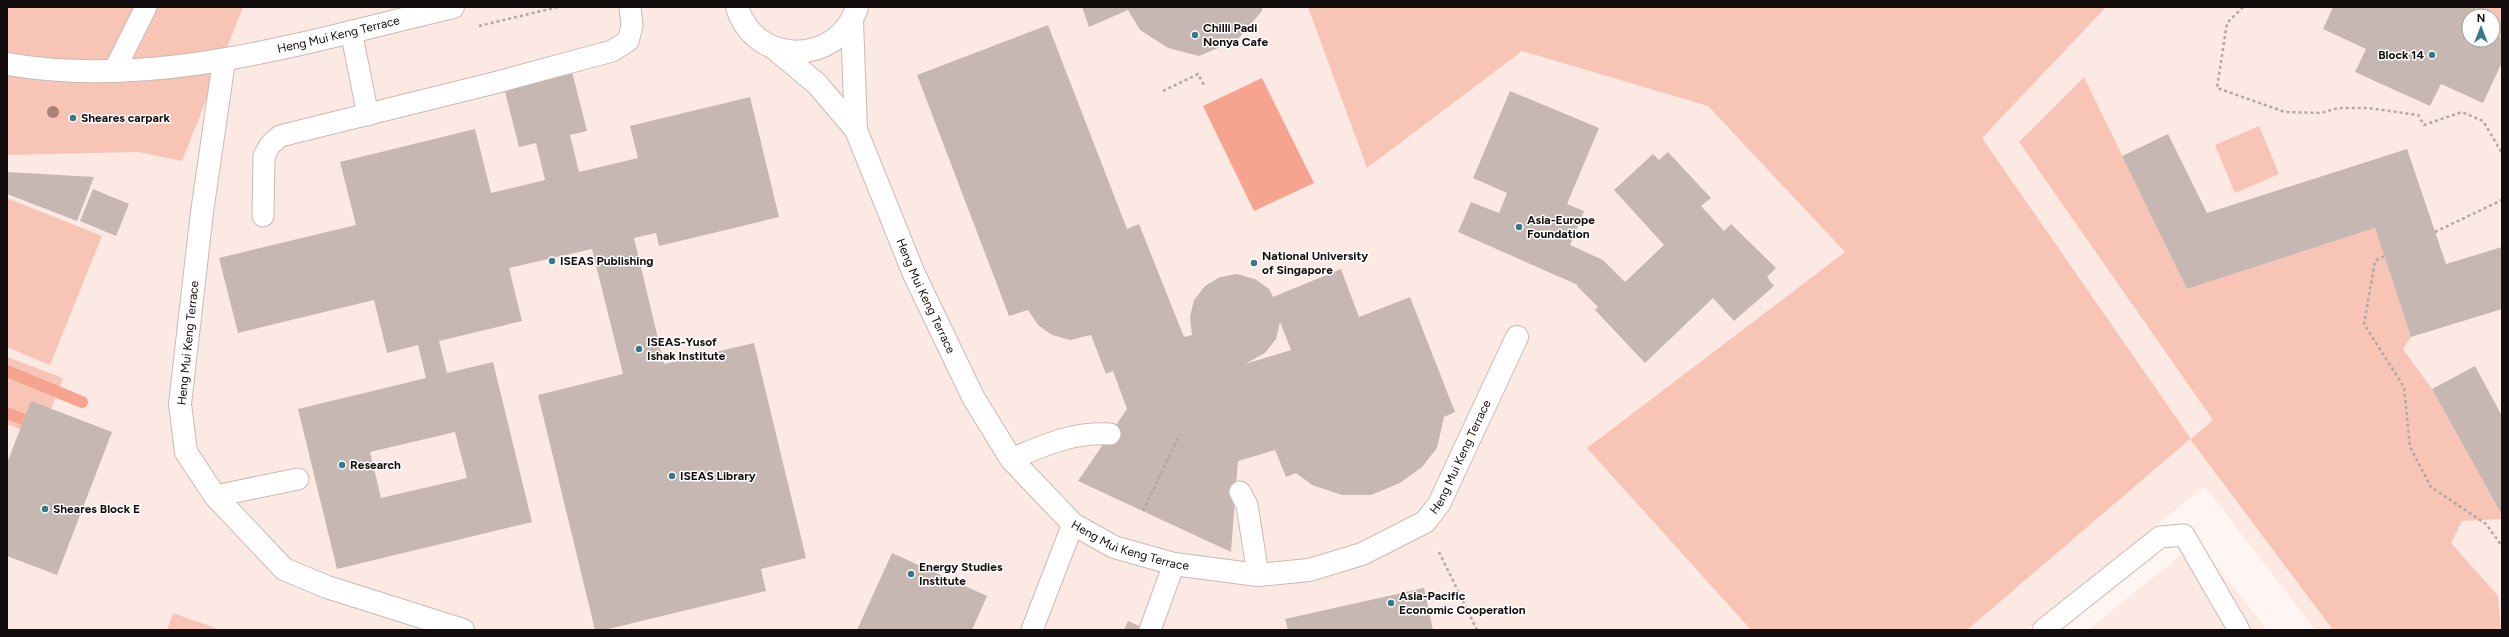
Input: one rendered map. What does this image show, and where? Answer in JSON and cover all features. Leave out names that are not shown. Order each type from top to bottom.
[{"type":"street","name":"Heng Mui Keng Terrace","points":[[7,64],[46,71],[114,71],[224,61],[453,7]]},
{"type":"street","name":"Heng Mui Keng Terrace","points":[[736,7],[745,25],[758,39],[775,49],[817,84],[856,130],[914,274],[973,396],[1011,459],[1073,524],[1114,547],[1174,564],[1258,575],[1309,570],[1362,554],[1425,522],[1439,504],[1517,337]]},
{"type":"street","name":"Heng Mui Keng Terrace","points":[[775,49],[804,52],[832,43],[855,14]]},
{"type":"street","name":"Heng Mui Keng Terrace","points":[[855,14],[856,130]]},
{"type":"street","name":"Heng Mui Keng Terrace","points":[[224,61],[202,212],[180,404],[186,452],[215,496],[284,568],[327,587],[463,630]]},
{"type":"lane","points":[[114,71],[146,7]]},
{"type":"lane","points":[[263,216],[264,156],[270,145],[280,136],[368,115],[612,50],[628,41],[632,26],[630,7]]},
{"type":"lane","points":[[351,31],[368,115]]},
{"type":"lane","points":[[1011,459],[1069,436],[1087,433],[1110,434]]},
{"type":"lane","points":[[215,496],[298,479]]},
{"type":"lane","points":[[1240,492],[1247,505],[1258,575]]},
{"type":"lane","points":[[1032,630],[1073,524]]},
{"type":"lane","points":[[2043,630],[2160,537],[2172,535],[2184,535],[2239,630]]},
{"type":"lane","points":[[1150,630],[1174,564]]},
{"type":"path","points":[[2244,7],[2227,23],[2217,88],[2285,112],[2320,113],[2338,108],[2368,108],[2418,115],[2424,125],[2462,112],[2483,121],[2502,154]]},
{"type":"path","points":[[1163,91],[1198,74],[1204,85]]},
{"type":"path","points":[[2435,232],[2502,200]]},
{"type":"path","points":[[2384,256],[2375,261],[2364,324],[2404,387],[2410,447],[2431,487],[2486,524],[2502,546]]},
{"type":"path","points":[[1143,511],[1180,434]]},
{"type":"path","points":[[1425,522],[1477,630]]},
{"type":"shaded area","name":"National University of Singapore","points":[[7,7],[2502,7],[2502,630],[2315,630],[2205,486],[2026,630],[7,630]]},
{"type":"shaded area","points":[[7,7],[243,7],[182,161],[138,152],[7,155]]},
{"type":"shaded area","points":[[1308,7],[2106,7],[1982,138],[2191,439],[2213,420],[2019,142],[2084,77],[2187,289],[2375,228],[2411,337],[2403,349],[2432,389],[2502,515],[2502,519],[2462,521],[2451,543],[2498,596],[2501,630],[2333,630],[2190,439],[1967,630],[1751,630],[1587,448],[1845,252],[1708,106],[1522,51],[1367,168]]},
{"type":"shaded area","points":[[2502,7],[2502,39],[2501,8],[2476,8]]},
{"type":"shaded area","points":[[1262,78],[1314,183],[1254,211],[1203,106]]},
{"type":"shaded area","points":[[2259,126],[2279,174],[2235,193],[2215,145]]},
{"type":"shaded area","points":[[7,198],[102,236],[50,365],[7,347]]},
{"type":"shaded area","points":[[7,357],[63,378],[40,437],[7,424]]},
{"type":"shaded area","points":[[2197,542],[2267,630],[2088,630]]},
{"type":"shaded area","points":[[173,613],[221,630],[167,630]]},
{"type":"building","name":"Chilli Padi Nonya Cafe","points":[[1082,7],[1262,7],[1262,11],[1237,40],[1199,56],[1168,48],[1140,30],[1128,10],[1089,27]]},
{"type":"building","name":"Block 14","points":[[2333,7],[2476,7],[2461,8],[2461,48],[2501,48],[2501,39],[2502,62],[2483,103],[2441,84],[2430,106],[2355,72],[2366,49],[2323,29]]},
{"type":"building","points":[[1048,25],[1127,229],[1139,224],[1184,337],[1192,335],[1190,317],[1194,300],[1205,286],[1220,277],[1237,274],[1255,279],[1269,289],[1273,297],[1341,269],[1359,317],[1410,297],[1455,412],[1444,417],[1437,448],[1422,467],[1400,483],[1371,495],[1342,495],[1312,485],[1296,473],[1286,477],[1275,450],[1238,461],[1231,552],[1078,481],[1127,409],[1113,371],[1106,374],[1091,335],[1070,340],[1052,335],[1038,325],[1028,310],[1009,316],[917,75]],"holes":[[[1280,322],[1291,350],[1245,364],[1265,353],[1276,339]]]},
{"type":"building","name":"ISEAS-Yusof Ishak Institute","points":[[571,68],[587,131],[570,135],[579,172],[638,158],[630,126],[750,97],[779,217],[659,246],[656,233],[634,238],[664,364],[754,343],[806,558],[761,569],[766,591],[604,630],[595,630],[538,395],[623,374],[592,249],[509,268],[522,321],[439,341],[447,373],[493,362],[532,522],[337,569],[298,409],[426,378],[418,345],[387,353],[374,300],[238,333],[219,258],[356,225],[340,162],[475,129],[491,193],[545,180],[536,143],[519,147],[503,84]],"holes":[[[455,432],[467,478],[381,498],[370,452]]]},
{"type":"building","name":"Asia-Europe Foundation","points":[[1510,91],[1599,128],[1567,204],[1584,211],[1570,245],[1603,260],[1625,282],[1664,245],[1614,190],[1653,154],[1659,160],[1668,152],[1711,198],[1701,206],[1724,231],[1731,224],[1776,268],[1767,277],[1774,286],[1734,321],[1713,298],[1645,363],[1595,310],[1598,307],[1577,286],[1578,285],[1458,232],[1471,202],[1499,213],[1507,193],[1473,178]]},
{"type":"building","points":[[2168,134],[2207,213],[2407,149],[2446,264],[2502,247],[2502,309],[2411,337],[2375,228],[2187,289],[2122,156]]},
{"type":"building","points":[[7,172],[94,177],[77,221],[7,194]]},
{"type":"building","points":[[93,189],[129,204],[116,236],[80,221]]},
{"type":"building","points":[[2475,366],[2502,416],[2502,515],[2432,389]]},
{"type":"building","name":"Sheares Block E","points":[[31,401],[112,432],[57,575],[7,556],[7,463]]},
{"type":"building","name":"Energy Studies Institute","points":[[892,553],[987,596],[972,630],[857,630]]},
{"type":"building","name":"Asia-Pacific Economic Cooperation","points":[[1424,588],[1433,630],[1288,630],[1285,619]]},
{"type":"building","points":[[1128,621],[1148,630],[1124,630]]},
{"type":"waterway","points":[[7,371],[82,402]]},
{"type":"waterway","points":[[7,413],[38,425]]},
{"type":"place","name":"Chilli Padi Nonya Cafe","points":[[1195,35]]},
{"type":"place","name":"Block 14","points":[[2432,55]]},
{"type":"place","name":"Sheares carpark","points":[[73,118]]},
{"type":"place","name":"Asia-Europe Foundation","points":[[1519,227]]},
{"type":"place","name":"ISEAS Publishing","points":[[552,261]]},
{"type":"place","name":"National University of Singapore","points":[[1254,263]]},
{"type":"place","name":"ISEAS-Yusof Ishak Institute","points":[[639,349]]},
{"type":"place","name":"Research","points":[[342,465]]},
{"type":"place","name":"ISEAS Library","points":[[672,476]]},
{"type":"place","name":"Sheares Block E","points":[[45,509]]},
{"type":"place","name":"Energy Studies Institute","points":[[911,574]]},
{"type":"place","name":"Asia-Pacific Economic Cooperation","points":[[1391,603]]}]
